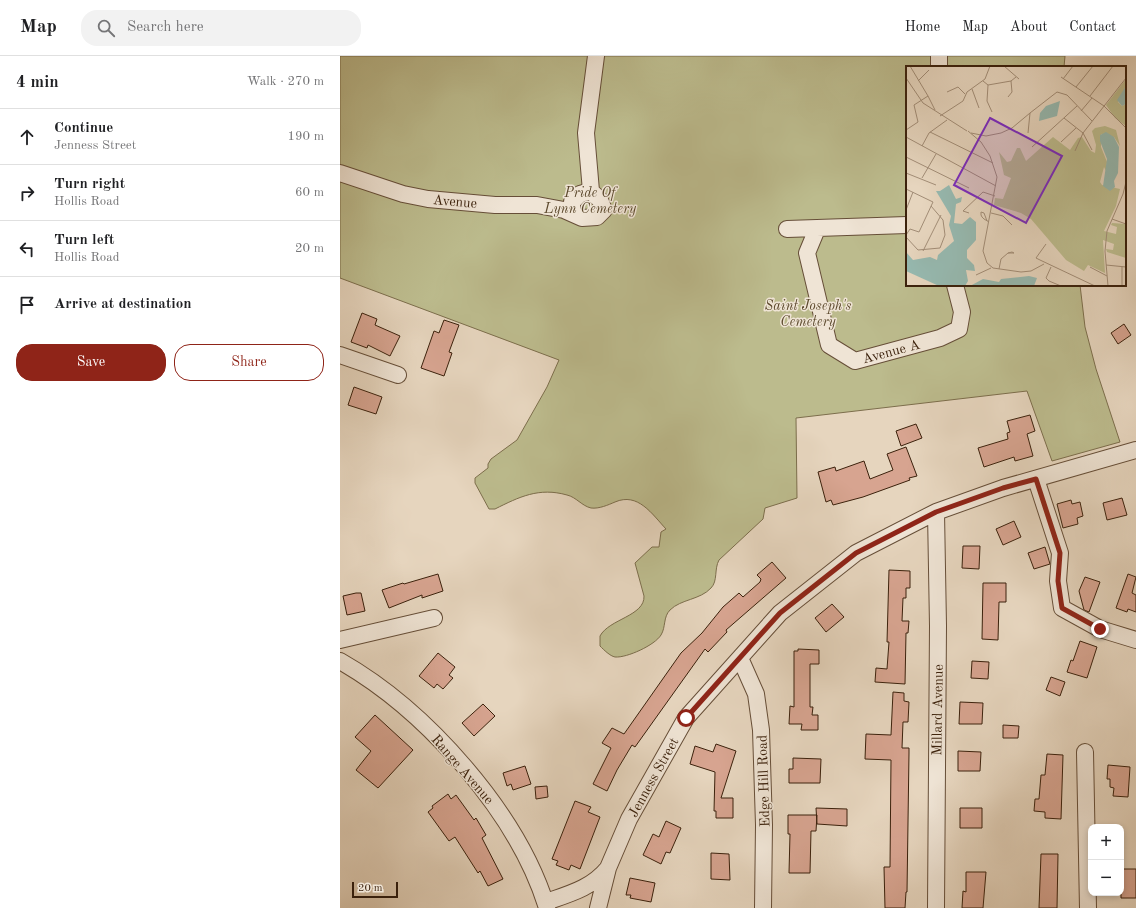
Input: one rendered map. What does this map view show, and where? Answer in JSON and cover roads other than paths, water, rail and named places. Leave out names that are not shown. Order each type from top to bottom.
[{"type":"street","name":"Avenue","points":[[340,173],[403,194],[428,199],[494,205],[537,205],[564,210],[582,218],[597,217],[604,210],[600,200],[592,191],[586,133],[596,56]]},
{"type":"street","points":[[572,213],[572,202],[580,194],[592,191]]},
{"type":"street","points":[[787,229],[906,225]]},
{"type":"street","name":"Avenue A","points":[[817,229],[807,254],[829,346],[855,360],[940,338],[959,329],[962,312],[955,286]]},
{"type":"street","points":[[340,355],[398,375]]},
{"type":"street","name":"Jenness Street","points":[[598,908],[608,868],[629,819],[686,718],[780,613],[856,553],[936,512],[1003,488],[1136,450]]},
{"type":"street","points":[[1036,479],[1060,553],[1058,581],[1062,608],[1100,629],[1136,640]]},
{"type":"street","name":"Millard Avenue","points":[[936,512],[938,626],[936,908]]},
{"type":"street","points":[[340,640],[434,618]]},
{"type":"street","name":"Edge Hill Road","points":[[740,658],[756,694],[762,730],[764,825],[763,908]]},
{"type":"street","name":"Range Avenue","points":[[340,661],[381,688],[401,704],[431,731],[467,770],[495,806],[524,852],[547,905]]},
{"type":"street","points":[[1085,752],[1088,908]]},
{"type":"street","name":"Jenness Street","points":[[547,905],[586,887],[602,875],[608,868]]},
{"type":"park label","name":"Pride Of Lynn Cemetery","points":[[590,200]]},
{"type":"park label","name":"Saint Joseph's Cemetery","points":[[808,314]]}]
